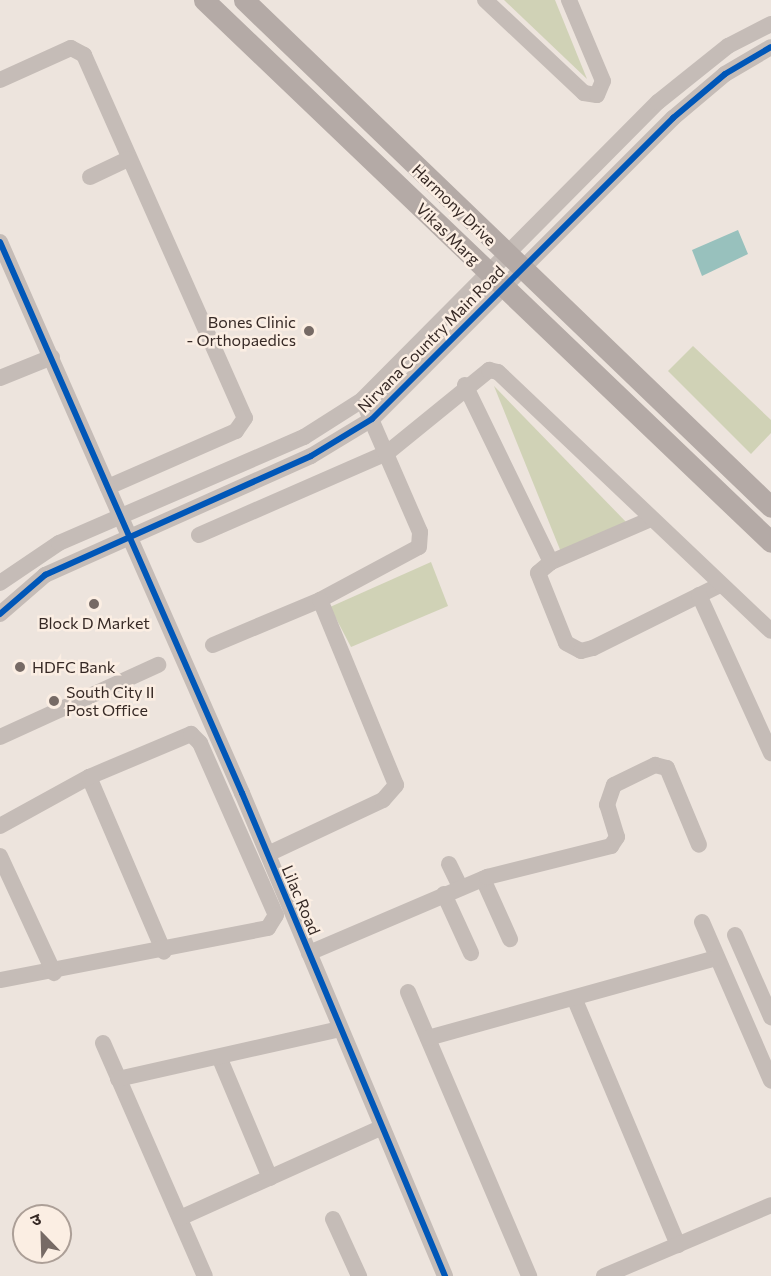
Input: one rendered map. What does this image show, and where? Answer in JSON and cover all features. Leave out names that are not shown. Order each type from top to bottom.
[{"type":"main road","name":"Vikas Marg","points":[[204,0],[771,542]]},
{"type":"main road","name":"Harmony Drive","points":[[244,0],[771,507]]},
{"type":"main road","points":[[302,93],[320,75]]},
{"type":"street","points":[[485,0],[584,93],[597,95],[603,81],[569,0]]},
{"type":"street","name":"Nirvana Country Main Road","points":[[513,261],[682,81],[728,46],[771,24]]},
{"type":"street","name":"Nirvana Country Main Road","points":[[0,583],[59,543],[119,515],[304,437],[362,400],[673,118],[725,74],[771,47]]},
{"type":"street","points":[[0,80],[71,48],[80,50],[245,418],[236,432],[108,487]]},
{"type":"street","points":[[90,177],[128,159]]},
{"type":"street","name":"Lilac Road","points":[[0,242],[268,854],[380,1128],[445,1276]]},
{"type":"street","name":"Nirvana Country Main Road","points":[[0,614],[45,575],[321,451],[372,419],[495,278]]},
{"type":"street","points":[[0,378],[52,357]]},
{"type":"street","points":[[199,536],[387,453],[480,372],[498,372],[771,631]]},
{"type":"street","points":[[465,386],[550,562]]},
{"type":"street","points":[[213,645],[320,600],[418,547],[420,532],[362,400]]},
{"type":"street","points":[[651,519],[550,562],[537,573],[566,643],[581,651],[720,585]]},
{"type":"street","points":[[699,595],[771,753]]},
{"type":"street","points":[[268,854],[383,800],[396,785],[320,600]]},
{"type":"street","points":[[0,737],[158,665]]},
{"type":"street","points":[[0,826],[89,777],[178,736],[197,739],[275,905],[276,920],[268,928],[165,952],[54,973],[0,980]]},
{"type":"street","points":[[309,953],[460,887],[615,843],[607,805],[614,785],[655,765],[667,768],[699,845]]},
{"type":"street","points":[[89,777],[165,952]]},
{"type":"street","points":[[0,856],[54,973]]},
{"type":"street","points":[[449,864],[460,887]]},
{"type":"street","points":[[483,879],[510,939]]},
{"type":"street","points":[[444,894],[471,953]]},
{"type":"street","points":[[702,922],[770,1075]]},
{"type":"street","points":[[735,935],[771,1017]]},
{"type":"street","points":[[428,1038],[575,1000],[717,958]]},
{"type":"street","points":[[408,992],[529,1276]]},
{"type":"street","points":[[575,1000],[678,1245]]},
{"type":"street","points":[[118,1079],[220,1059],[339,1029]]},
{"type":"street","points":[[103,1043],[205,1276]]},
{"type":"street","points":[[220,1059],[270,1178]]},
{"type":"street","points":[[180,1218],[380,1128]]},
{"type":"street","points":[[604,1276],[771,1205]]},
{"type":"street","points":[[333,1219],[359,1276]]},
{"type":"green space","points":[[504,0],[555,0],[587,79]]},
{"type":"green space","points":[[693,346],[771,420],[771,433],[751,454],[668,371]]},
{"type":"green space","points":[[494,386],[628,524],[561,552]]},
{"type":"green space","points":[[431,562],[448,606],[351,647],[330,607]]},
{"type":"water","points":[[738,230],[748,254],[702,276],[692,250]]},
{"type":"cycle path","points":[[0,614],[45,575],[311,456],[372,419],[673,118],[725,74],[771,47]]},
{"type":"cycle path","points":[[0,242],[242,793],[445,1276]]},
{"type":"place","name":"Bones Clinic - Orthopaedics","points":[[309,331]]},
{"type":"place","name":"Block D Market","points":[[94,604]]},
{"type":"place","name":"HDFC Bank","points":[[20,667]]},
{"type":"place","name":"South City II Post Office","points":[[54,701]]}]
